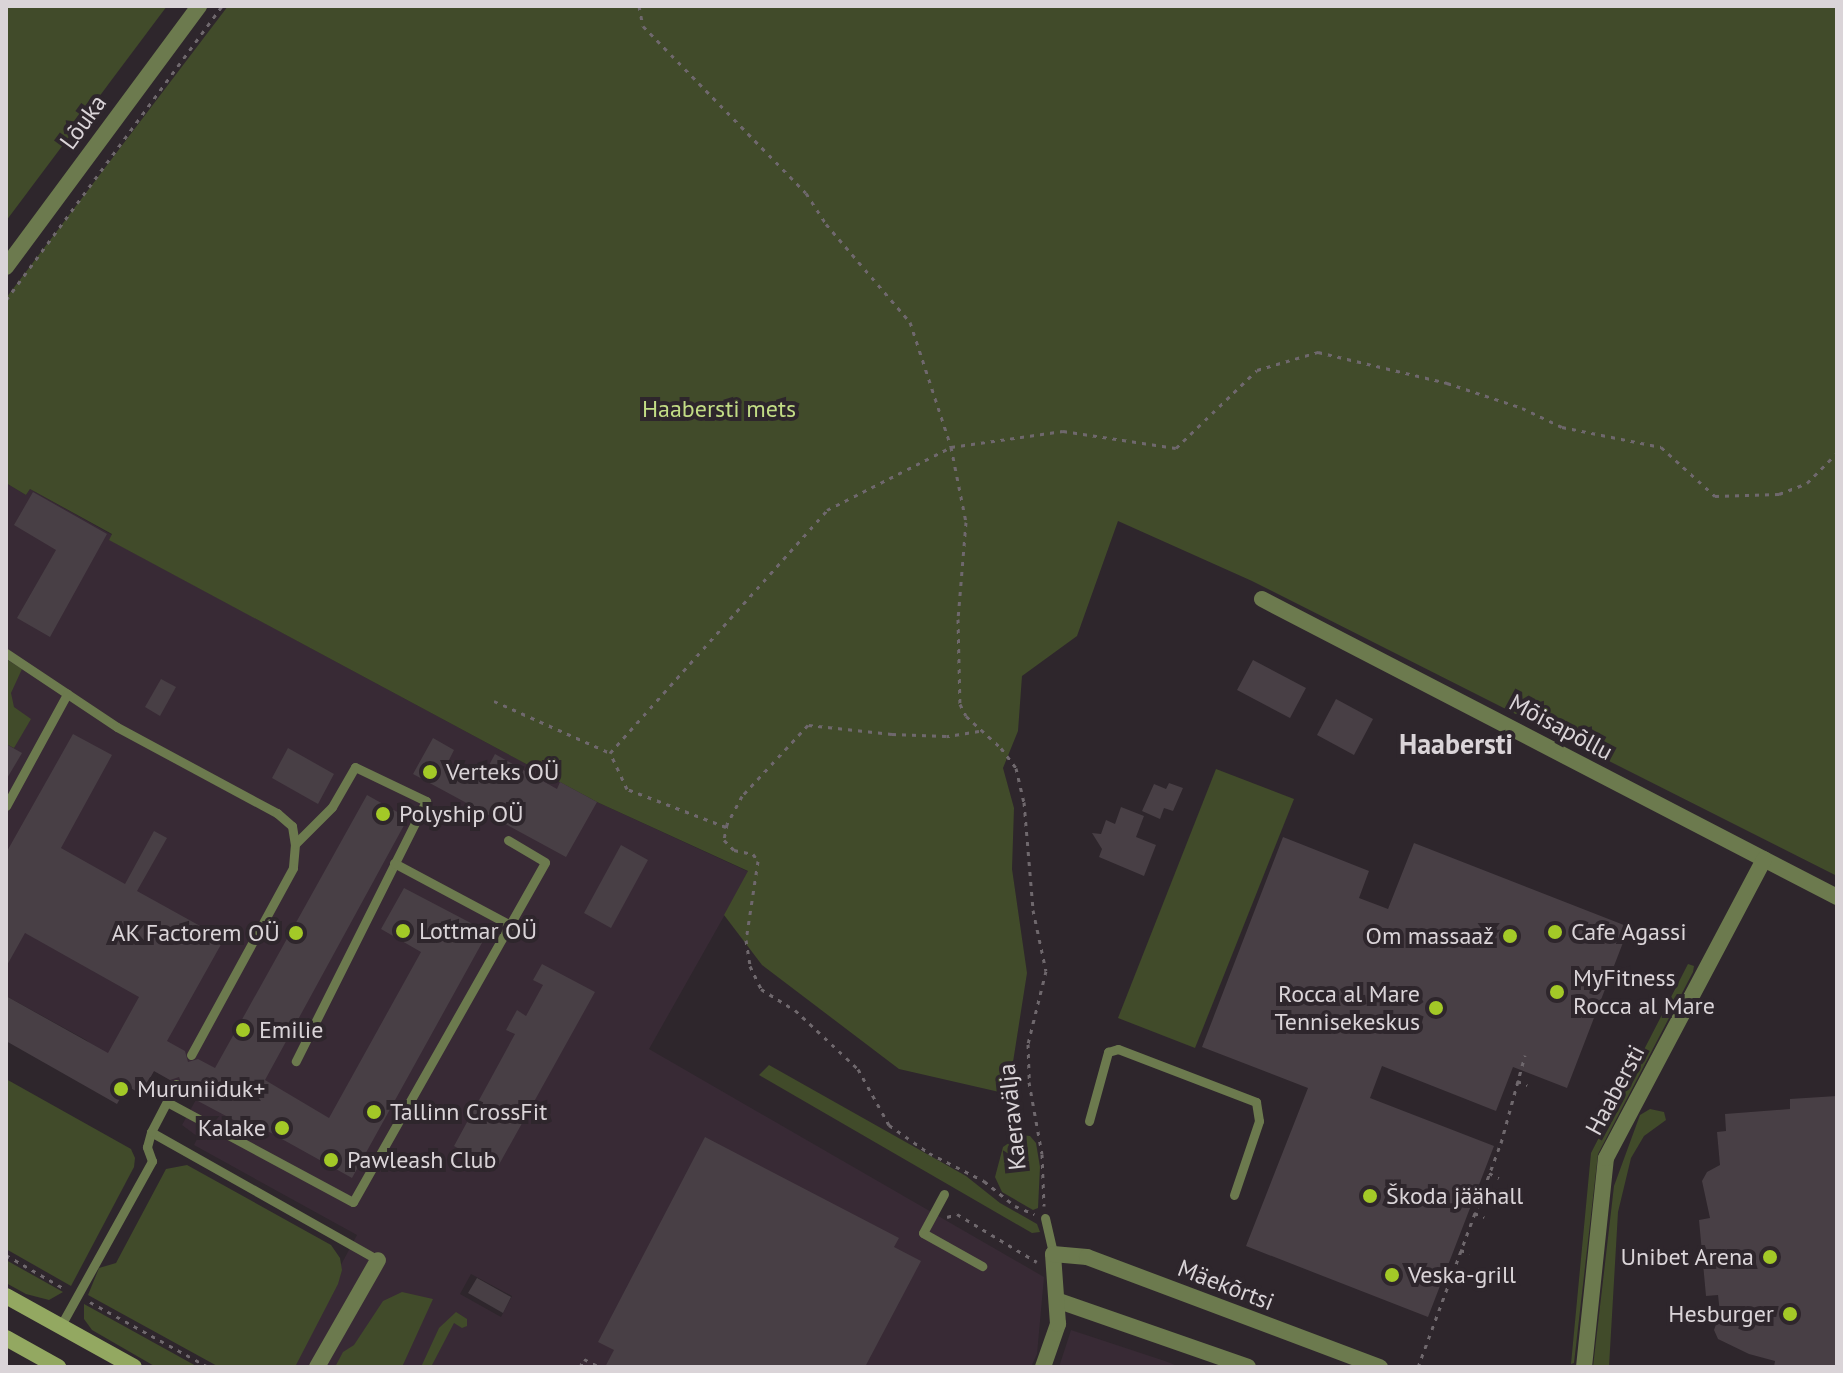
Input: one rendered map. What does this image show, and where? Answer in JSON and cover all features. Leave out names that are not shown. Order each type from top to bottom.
[{"type":"main road","points":[[6,1296],[134,1367]]},
{"type":"main road","points":[[6,1338],[58,1367]]},
{"type":"street","name":"Lõuka","points":[[6,267],[199,6]]},
{"type":"street","name":"Mõisapõllu","points":[[1262,599],[1837,897]]},
{"type":"street","name":"Haabersti","points":[[1584,1367],[1606,1158],[1764,859]]},
{"type":"street","points":[[1043,1367],[1058,1324],[1059,1301],[1053,1254]]},
{"type":"street","name":"Mäekõrtsi","points":[[1053,1254],[1087,1257],[1380,1367]]},
{"type":"street","points":[[317,1367],[378,1260]]},
{"type":"street","points":[[1059,1301],[1248,1367]]},
{"type":"lane","points":[[6,653],[117,727],[277,813],[292,826],[295,844],[293,868],[191,1055]]},
{"type":"lane","points":[[6,806],[67,694]]},
{"type":"lane","points":[[295,844],[332,807],[355,767],[426,801],[296,1061]]},
{"type":"lane","points":[[167,1102],[353,1202],[545,862],[508,840]]},
{"type":"lane","points":[[394,863],[510,925]]},
{"type":"lane","points":[[1089,1121],[1108,1052],[1118,1049],[1256,1102],[1259,1121],[1234,1195]]},
{"type":"lane","points":[[60,1327],[152,1161],[147,1147],[151,1132],[176,1084]]},
{"type":"lane","points":[[151,1132],[378,1260]]},
{"type":"lane","points":[[944,1194],[923,1233],[982,1266]]},
{"type":"lane","points":[[1045,1218],[1053,1254]]},
{"type":"path","points":[[6,300],[222,6]]},
{"type":"path","points":[[639,6],[643,26],[806,193],[826,224],[910,322],[951,447],[966,522],[958,619],[958,678],[960,704],[979,731],[946,736],[808,725],[742,796],[726,827],[724,840],[734,850],[753,854],[758,861],[746,940],[750,966],[761,989],[795,1010],[858,1069],[889,1125],[929,1153],[984,1181],[1015,1206],[1045,1218]]},
{"type":"path","points":[[610,753],[827,510],[951,447],[1063,431],[1176,448],[1257,370],[1318,352],[1447,383],[1522,408],[1562,427],[1661,447],[1715,496],[1779,494],[1807,483],[1837,453]]},
{"type":"path","points":[[494,701],[610,753],[627,789],[726,827]]},
{"type":"path","name":"Kaeravälja","points":[[979,731],[1001,748],[1016,768],[1024,802],[1033,910],[1046,971],[1028,1044],[1029,1082],[1042,1154],[1045,1218]]},
{"type":"path","points":[[1418,1367],[1489,1173],[1525,1055]]},
{"type":"path","points":[[1517,1081],[1527,1085]]},
{"type":"path","points":[[1489,1173],[1499,1178]]},
{"type":"path","points":[[1474,1213],[1484,1217]]},
{"type":"path","points":[[947,1217],[957,1214],[1024,1252],[1038,1263],[1041,1270]]},
{"type":"path","points":[[1460,1250],[1470,1253]]},
{"type":"path","points":[[6,1255],[66,1289]]},
{"type":"path","points":[[1446,1288],[1454,1291]]},
{"type":"path","points":[[86,1300],[208,1367]]},
{"type":"path","points":[[580,1367],[584,1359],[600,1367]]},
{"type":"shaded area","points":[[6,483],[26,495],[30,489],[112,535],[110,540],[597,802],[749,872],[649,1049],[1044,1277],[1037,1354],[1031,1367],[286,1367],[357,1235],[194,1145],[198,1137],[182,1125],[198,1096],[154,1071],[146,1085],[120,1071],[86,1040],[6,996]],"holes":[[[471,1274],[512,1296],[501,1317],[460,1294]]]},
{"type":"shaded area","points":[[1071,1330],[1165,1361],[1180,1367],[1059,1367]]},
{"type":"green space","points":[[6,6],[167,6],[6,221]]},
{"type":"green space","name":"Haabersti mets","points":[[228,6],[1837,6],[1837,876],[1252,581],[1118,521],[1077,636],[1022,676],[1018,731],[1003,768],[1014,808],[1012,869],[1027,973],[1008,1094],[899,1069],[762,965],[724,915],[748,871],[597,802],[109,540],[112,534],[30,489],[26,495],[6,483],[6,298]]},
{"type":"green space","points":[[6,659],[22,669],[11,693],[14,707],[31,719],[14,748],[6,744]]},
{"type":"green space","points":[[1216,769],[1294,799],[1195,1048],[1118,1018]]},
{"type":"green space","points":[[1688,964],[1694,966],[1693,972],[1598,1154],[1574,1363],[1571,1364],[1591,1153]]},
{"type":"green space","points":[[769,1065],[966,1176],[1000,1203],[1037,1224],[1040,1232],[1032,1233],[759,1075]]},
{"type":"green space","points":[[6,1079],[131,1149],[135,1158],[134,1167],[71,1286],[6,1249]]},
{"type":"green space","points":[[1650,1109],[1664,1112],[1666,1120],[1644,1136],[1631,1158],[1618,1212],[1609,1367],[1593,1367],[1614,1186],[1640,1115]]},
{"type":"green space","points":[[1020,1135],[1030,1136],[1036,1143],[1040,1167],[1038,1208],[1033,1210],[1002,1192],[995,1177],[1003,1147]]},
{"type":"green space","points":[[187,1165],[331,1245],[340,1258],[342,1270],[338,1284],[295,1367],[219,1367],[88,1295],[99,1268],[116,1263],[166,1169]]},
{"type":"green space","points":[[6,1260],[63,1292],[49,1300],[26,1294],[6,1283]]},
{"type":"green space","points":[[402,1292],[433,1299],[402,1367],[335,1367],[343,1352],[354,1345],[383,1301]]},
{"type":"green space","points":[[84,1304],[198,1367],[156,1367],[92,1330],[84,1319]]},
{"type":"green space","points":[[456,1312],[467,1319],[467,1326],[462,1328],[454,1323],[431,1367],[421,1367],[439,1328]]},
{"type":"building","points":[[33,492],[107,534],[50,637],[17,618],[56,550],[14,525]]},
{"type":"building","points":[[1253,660],[1306,688],[1290,718],[1237,690]]},
{"type":"building","points":[[161,679],[176,687],[160,716],[145,707]]},
{"type":"building","points":[[1336,699],[1373,719],[1354,755],[1317,735]]},
{"type":"building","points":[[73,734],[112,755],[61,848],[125,884],[154,831],[167,838],[137,891],[211,932],[215,925],[228,932],[167,1041],[185,1051],[188,1062],[198,1059],[215,1068],[367,795],[408,818],[265,1080],[329,1118],[421,952],[381,929],[404,888],[488,932],[352,1178],[246,1119],[243,1125],[196,1100],[199,1096],[183,1087],[179,1077],[170,1080],[154,1071],[141,1094],[127,1086],[117,1104],[6,1041],[6,996],[108,1053],[139,997],[25,933],[6,967],[6,853]]},
{"type":"building","points":[[433,738],[454,750],[448,762],[481,780],[495,754],[557,789],[560,782],[597,802],[566,857],[413,774]]},
{"type":"building","points":[[6,744],[22,753],[6,780]]},
{"type":"building","points":[[288,748],[334,774],[318,804],[272,778]]},
{"type":"building","points":[[1169,783],[1183,788],[1173,811],[1164,808],[1160,819],[1142,811],[1154,784],[1166,789]]},
{"type":"building","points":[[1121,807],[1144,816],[1136,837],[1156,845],[1144,876],[1099,857],[1102,849],[1092,833],[1101,834],[1106,820],[1115,824]]},
{"type":"building","points":[[1283,837],[1369,871],[1359,898],[1388,909],[1414,843],[1629,927],[1567,1088],[1513,1067],[1496,1111],[1382,1066],[1370,1098],[1494,1146],[1428,1317],[1246,1246],[1308,1088],[1202,1047]]},
{"type":"building","points":[[621,845],[648,860],[611,928],[584,913]]},
{"type":"building","points":[[542,964],[595,992],[496,1170],[454,1146],[515,1034],[506,1030],[517,1010],[526,1016],[543,985],[533,980]]},
{"type":"building","name":"Unibet Arena","points":[[1837,1096],[1837,1367],[1774,1367],[1775,1361],[1749,1354],[1718,1339],[1714,1330],[1720,1313],[1718,1295],[1706,1296],[1699,1220],[1710,1218],[1702,1181],[1707,1172],[1720,1165],[1717,1132],[1726,1131],[1725,1114],[1790,1109],[1790,1099]]},
{"type":"building","points":[[705,1137],[899,1238],[894,1247],[921,1261],[865,1367],[605,1367],[614,1350],[598,1342]]},
{"type":"building","points":[[477,1278],[511,1297],[503,1313],[468,1293]]},
{"type":"place","name":"Verteks OÜ","points":[[430,772]]},
{"type":"place","name":"Polyship OÜ","points":[[383,814]]},
{"type":"place","name":"Lottmar OÜ","points":[[403,931]]},
{"type":"place","name":"Cafe Agassi","points":[[1555,932]]},
{"type":"place","name":"AK Factorem OÜ","points":[[296,933]]},
{"type":"place","name":"Om massaaž","points":[[1510,936]]},
{"type":"place","name":"MyFitness Rocca al Mare","points":[[1557,992]]},
{"type":"place","name":"Rocca al Mare Tennisekeskus","points":[[1436,1008]]},
{"type":"place","name":"Emilie","points":[[243,1030]]},
{"type":"place","name":"Muruniiduk+","points":[[121,1089]]},
{"type":"place","name":"Tallinn CrossFit","points":[[374,1112]]},
{"type":"place","name":"Kalake","points":[[282,1128]]},
{"type":"place","name":"Pawleash Club","points":[[331,1160]]},
{"type":"place","name":"Škoda jäähall","points":[[1370,1196]]},
{"type":"place","name":"Unibet Arena","points":[[1770,1257]]},
{"type":"place","name":"Veska-grill","points":[[1392,1275]]},
{"type":"place","name":"Hesburger","points":[[1790,1314]]},
{"type":"district","name":"Haabersti","points":[[1456,744]]}]
